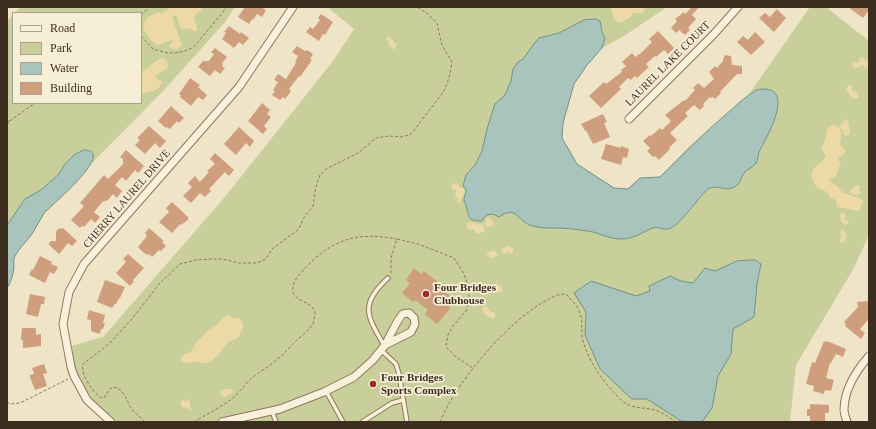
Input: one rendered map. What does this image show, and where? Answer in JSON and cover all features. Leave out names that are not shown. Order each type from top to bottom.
[{"type":"street","name":"CHERRY LAUREL DRIVE","points":[[111,422],[87,400],[70,367],[63,324],[69,292],[84,264],[239,86],[293,7]]},
{"type":"street","name":"LAUREL LAKE COURT","points":[[629,119],[714,34],[738,7]]},
{"type":"street","points":[[222,422],[280,409],[326,391],[354,376],[373,360],[383,348],[395,328],[398,318],[403,314],[409,313],[414,318],[415,324],[411,332],[383,348]]},
{"type":"street","points":[[847,422],[844,410],[849,384],[869,356]]},
{"type":"lane","points":[[388,278],[377,288],[372,296],[368,308],[370,320],[383,348],[396,364],[407,422]]},
{"type":"lane","points":[[326,391],[343,422]]},
{"type":"lane","points":[[362,422],[392,403],[404,400]]},
{"type":"lane","points":[[272,410],[276,422]]},
{"type":"path","points":[[142,37],[154,50],[168,53],[185,51],[194,47],[227,7]]},
{"type":"path","points":[[145,422],[130,407],[128,400],[118,388],[110,388],[105,397],[102,398],[97,395],[83,372],[83,364],[110,342],[131,320],[160,283],[180,264],[196,260],[213,259],[223,259],[239,263],[257,263],[266,259],[272,249],[299,229],[303,219],[313,206],[316,186],[322,172],[358,153],[376,138],[409,136],[412,133],[444,91],[452,62],[442,45],[437,23],[428,14],[417,7]]},
{"type":"path","points":[[7,122],[34,104]]},
{"type":"path","points":[[7,125],[11,120]]},
{"type":"path","points":[[194,422],[231,399],[248,381],[278,358],[312,326],[315,312],[311,306],[294,295],[292,289],[294,282],[312,262],[335,245],[352,237],[369,236],[397,239],[418,244],[448,255],[457,261],[467,283],[469,296],[468,304],[466,311],[453,326],[448,335],[446,347],[456,357],[474,368]]},
{"type":"path","points":[[388,278],[391,276],[391,258],[397,239]]},
{"type":"path","points":[[440,422],[457,391],[474,368],[513,325],[543,303],[559,294],[565,294],[569,297],[580,310],[582,320],[582,340],[585,349],[607,385],[628,405],[655,410],[676,422]]},
{"type":"path","points":[[7,402],[10,404],[20,403],[74,376]]},
{"type":"green space","points":[[20,7],[235,7],[225,22],[165,89],[91,164],[76,183],[45,213],[32,234],[14,257],[14,267],[7,290],[7,21],[12,16],[12,104],[142,104],[142,12],[16,12]]},
{"type":"green space","points":[[327,7],[667,7],[624,36],[602,48],[587,65],[574,84],[563,123],[562,138],[577,164],[614,188],[627,189],[640,178],[660,177],[690,146],[747,97],[810,7],[826,7],[869,41],[869,235],[854,268],[796,365],[790,422],[111,422],[87,400],[74,376],[67,347],[103,337],[224,198],[333,61],[354,29]]},
{"type":"sand","points":[[170,7],[202,7],[201,10],[195,15],[197,31],[189,28],[182,29],[179,25],[177,15],[173,16],[182,44],[180,48],[177,49],[169,47],[173,42],[172,40],[158,45],[152,41],[144,27],[145,22],[149,17],[156,13],[163,13]]},
{"type":"sand","points":[[611,7],[646,7],[643,13],[634,13],[628,19],[619,23],[614,18]]},
{"type":"sand","points":[[388,36],[390,39],[394,40],[393,43],[397,43],[395,49],[389,45],[389,42],[386,39]]},
{"type":"sand","points":[[861,57],[869,62],[869,68],[862,65],[854,68],[852,65],[853,63],[858,63]]},
{"type":"sand","points":[[163,58],[167,61],[168,67],[155,77],[162,82],[161,85],[154,91],[142,94],[142,72]]},
{"type":"sand","points":[[848,85],[852,86],[852,90],[856,91],[859,96],[857,98],[853,99],[846,90]]},
{"type":"sand","points":[[845,119],[848,121],[850,132],[848,136],[844,135],[843,130],[839,127]]},
{"type":"sand","points":[[831,125],[840,129],[840,145],[845,152],[844,155],[837,158],[841,163],[836,176],[828,180],[837,186],[843,193],[862,199],[863,202],[859,211],[837,207],[836,200],[830,198],[827,192],[818,188],[813,181],[813,170],[823,161],[826,155],[822,151],[822,148],[827,129]]},
{"type":"sand","points":[[456,183],[459,187],[464,189],[465,192],[459,204],[457,202],[458,198],[455,197],[456,190],[453,190],[451,187]]},
{"type":"sand","points":[[857,185],[860,187],[859,190],[861,193],[858,195],[851,194],[850,191]]},
{"type":"sand","points":[[843,212],[846,216],[844,219],[849,222],[845,225],[841,221],[840,214]]},
{"type":"sand","points":[[488,217],[494,223],[493,226],[485,226],[486,219]]},
{"type":"sand","points":[[470,222],[483,225],[485,231],[478,234],[474,229],[469,230],[466,226]]},
{"type":"sand","points":[[843,229],[847,236],[842,243],[840,241],[840,232]]},
{"type":"sand","points":[[509,246],[513,248],[513,253],[510,254],[508,251],[506,254],[503,254],[502,249]]},
{"type":"sand","points":[[494,250],[498,255],[491,259],[489,254],[487,255],[486,253]]},
{"type":"sand","points":[[496,284],[502,287],[501,293],[493,289],[493,285]]},
{"type":"sand","points":[[487,306],[490,311],[495,313],[495,318],[490,318],[484,313],[482,309]]},
{"type":"sand","points":[[229,315],[232,318],[239,318],[243,323],[243,328],[238,338],[229,342],[214,359],[207,363],[186,363],[181,361],[181,356],[191,352],[196,343],[207,331],[216,326],[223,318]]},
{"type":"sand","points":[[226,389],[231,389],[233,392],[224,398],[220,392]]},
{"type":"sand","points":[[189,399],[191,410],[186,407],[183,408],[180,402],[182,400],[186,401]]},
{"type":"water","points":[[596,19],[600,21],[605,38],[602,48],[587,65],[574,84],[563,123],[562,138],[577,164],[614,188],[628,189],[640,178],[660,177],[704,134],[743,99],[757,90],[766,89],[774,92],[778,98],[778,107],[771,128],[759,152],[756,163],[745,172],[738,184],[733,188],[725,189],[713,187],[706,191],[672,227],[668,229],[655,228],[626,239],[612,238],[579,230],[536,227],[524,222],[514,213],[510,212],[499,217],[493,214],[486,215],[482,221],[471,219],[464,201],[466,191],[463,186],[466,175],[475,165],[482,151],[495,104],[505,95],[511,81],[513,69],[518,62],[523,59],[539,38],[559,33],[584,20]]},
{"type":"water","points":[[84,150],[92,153],[93,159],[88,169],[44,213],[32,234],[21,247],[14,259],[14,268],[7,288],[7,225],[25,199],[41,190],[59,174],[65,164],[74,155]]},
{"type":"water","points":[[755,260],[761,264],[757,284],[754,317],[733,329],[731,354],[718,376],[712,408],[702,422],[681,421],[647,399],[632,399],[600,369],[585,335],[586,312],[574,293],[591,281],[636,296],[650,291],[649,286],[670,276],[681,281],[693,283],[705,268],[715,271],[737,261]]},
{"type":"building","points":[[245,7],[261,7],[266,10],[262,17],[257,14],[249,24],[238,17]]},
{"type":"building","points":[[692,7],[699,7],[692,15],[696,19],[688,28],[690,30],[685,35],[679,30],[676,33],[671,28],[677,21],[675,19],[684,12],[685,14]]},
{"type":"building","points":[[848,7],[869,7],[869,10],[863,18]]},
{"type":"building","points":[[777,9],[786,18],[774,32],[759,18],[765,13],[770,17]]},
{"type":"building","points":[[321,14],[333,22],[325,35],[323,34],[319,41],[306,32],[310,27],[313,29],[320,20],[318,18]]},
{"type":"building","points":[[229,26],[240,34],[241,32],[249,38],[243,45],[239,42],[234,48],[222,39],[226,33],[224,32]]},
{"type":"building","points":[[658,31],[674,48],[668,54],[664,50],[656,57],[655,56],[646,64],[649,67],[637,78],[635,76],[631,80],[628,78],[619,87],[621,89],[601,108],[589,96],[604,82],[606,84],[622,72],[621,70],[626,66],[622,62],[632,53],[635,57],[641,53],[652,42],[649,39]]},
{"type":"building","points":[[755,32],[765,42],[751,55],[737,42],[743,36],[748,40]]},
{"type":"building","points":[[297,46],[313,54],[310,59],[312,60],[289,89],[291,91],[285,99],[283,97],[280,100],[272,95],[278,82],[274,80],[278,74],[286,79],[296,63],[295,62],[298,56],[292,52]]},
{"type":"building","points":[[215,48],[227,57],[222,63],[222,66],[225,68],[220,74],[215,70],[210,76],[198,67],[203,61],[209,61],[214,54],[211,52]]},
{"type":"building","points":[[725,55],[731,56],[732,65],[742,66],[742,74],[737,74],[715,99],[710,97],[703,104],[704,106],[700,110],[694,105],[685,113],[688,116],[670,133],[677,140],[659,160],[655,156],[653,157],[647,151],[650,148],[643,141],[660,128],[662,130],[671,121],[665,115],[684,100],[685,101],[695,90],[693,88],[698,83],[704,88],[714,79],[709,72],[715,66],[717,68],[723,61]]},
{"type":"building","points":[[190,78],[200,85],[198,87],[207,95],[203,100],[198,97],[191,106],[180,97],[181,96],[179,94]]},
{"type":"building","points":[[262,103],[270,110],[267,114],[271,117],[264,126],[267,129],[263,134],[248,121]]},
{"type":"building","points":[[171,106],[184,118],[179,123],[177,121],[170,129],[167,127],[166,128],[158,121]]},
{"type":"building","points":[[603,114],[607,122],[604,123],[610,137],[593,144],[586,130],[585,131],[581,124]]},
{"type":"building","points":[[149,126],[166,141],[160,148],[155,143],[145,154],[135,145],[140,140],[137,138]]},
{"type":"building","points":[[239,127],[254,141],[250,147],[246,143],[236,155],[224,144]]},
{"type":"building","points":[[606,144],[621,148],[621,146],[629,149],[627,158],[623,157],[621,165],[601,159]]},
{"type":"building","points":[[126,150],[144,166],[138,173],[135,170],[126,181],[122,177],[115,185],[122,191],[117,198],[113,194],[107,201],[103,201],[94,212],[100,217],[95,223],[91,219],[84,227],[82,226],[80,228],[71,220],[84,206],[80,203],[104,175],[108,179],[123,164],[123,159],[120,157]]},
{"type":"building","points":[[215,153],[234,170],[229,176],[225,172],[209,189],[211,191],[205,197],[200,193],[191,203],[183,196],[192,187],[188,183],[195,176],[200,182],[209,172],[207,171],[215,164],[210,159]]},
{"type":"building","points":[[172,202],[188,217],[188,220],[181,225],[180,224],[172,233],[159,222],[169,212],[166,208]]},
{"type":"building","points":[[63,228],[77,241],[72,246],[68,243],[59,254],[49,245],[49,243],[51,241],[56,241],[56,232],[58,229]]},
{"type":"building","points":[[149,228],[164,241],[162,242],[166,246],[152,257],[149,254],[144,253],[138,247],[147,236],[145,233]]},
{"type":"building","points":[[128,254],[144,268],[133,280],[134,281],[130,286],[116,273],[126,262],[123,259]]},
{"type":"building","points":[[40,256],[58,267],[54,274],[50,272],[45,283],[29,275]]},
{"type":"building","name":"Four Bridges Clubhouse","points":[[414,268],[421,274],[424,271],[439,283],[437,285],[450,296],[446,301],[451,305],[449,307],[450,309],[437,324],[425,314],[428,310],[415,300],[413,302],[402,293],[410,283],[406,280]]},
{"type":"building","points":[[105,280],[125,287],[120,298],[112,308],[97,302]]},
{"type":"building","points":[[30,294],[45,297],[44,304],[41,304],[38,317],[26,314]]},
{"type":"building","points":[[869,301],[869,319],[860,329],[865,333],[861,339],[845,326],[846,324],[844,322],[858,307],[857,302]]},
{"type":"building","points":[[89,310],[105,315],[103,323],[105,323],[100,334],[91,331],[91,320],[87,319]]},
{"type":"building","points":[[22,328],[36,328],[36,335],[41,334],[41,346],[23,348],[23,340],[21,340]]},
{"type":"building","points":[[824,341],[846,349],[843,357],[836,354],[830,363],[826,378],[834,380],[831,391],[825,390],[824,394],[813,391],[814,386],[806,384],[812,362],[815,363]]},
{"type":"building","points":[[44,364],[47,373],[43,374],[47,386],[35,390],[30,377],[30,375],[34,374],[32,368]]},
{"type":"building","points":[[810,404],[829,405],[829,413],[825,413],[825,422],[810,422],[810,416],[807,416],[807,409],[810,409]]},
{"type":"place","name":"Four Bridges Clubhouse","points":[[426,294]]},
{"type":"place","name":"Four Bridges Sports Complex","points":[[373,384]]}]
